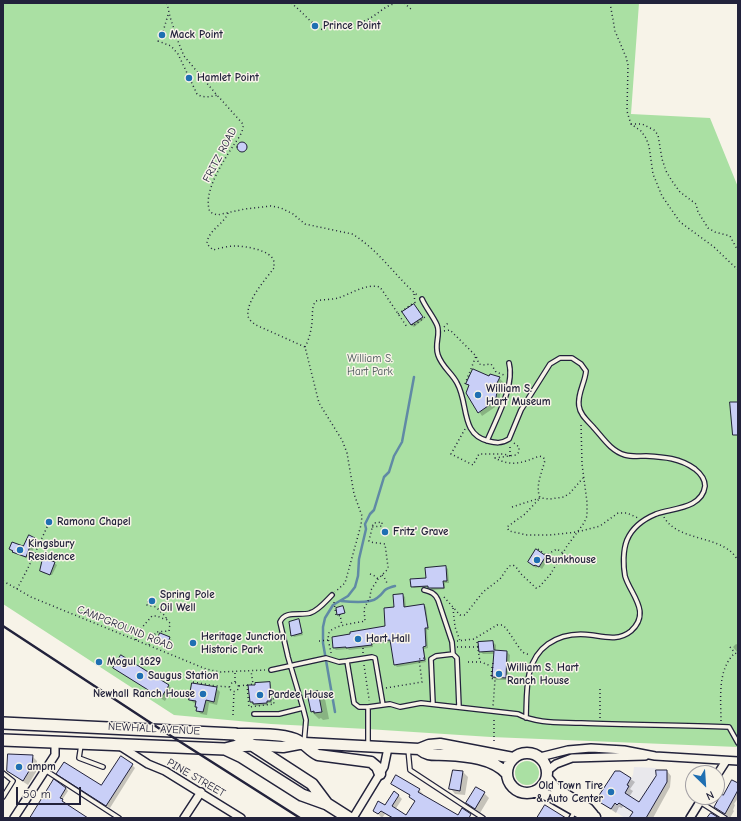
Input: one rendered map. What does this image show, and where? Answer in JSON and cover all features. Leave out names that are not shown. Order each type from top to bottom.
[{"type":"main road","name":"NEWHALL AVENUE","points":[[3,723],[235,734]]},
{"type":"main road","points":[[235,734],[312,784],[327,804]]},
{"type":"main road","name":"NEWHALL AVENUE","points":[[3,740],[225,749],[237,746],[252,745]]},
{"type":"main road","points":[[225,749],[242,757],[302,795],[327,804],[349,818]]},
{"type":"street","name":"NEWHALL AVENUE","points":[[235,734],[283,736],[293,738],[304,743]]},
{"type":"street","points":[[14,818],[56,755],[55,742]]},
{"type":"street","name":"NEWHALL AVENUE","points":[[252,745],[283,747],[304,743],[420,749],[429,745],[440,744],[513,758]]},
{"type":"street","points":[[304,743],[318,755],[371,762],[377,767],[380,774]]},
{"type":"street","name":"PINE STREET","points":[[118,745],[148,764],[165,771],[201,792],[241,818]]},
{"type":"street","points":[[352,818],[385,765],[388,748]]},
{"type":"street","points":[[540,757],[568,750],[591,748],[624,750],[655,756],[738,761]]},
{"type":"street","name":"NEWHALL AVENUE","points":[[420,749],[426,755],[462,756],[492,763],[499,766],[507,774]]},
{"type":"street","points":[[596,818],[588,809],[555,788],[547,775],[546,765],[540,757],[534,754],[520,754],[513,758],[509,763],[507,774],[510,784],[518,791],[528,793],[535,791],[543,785],[547,775],[556,764],[572,758],[625,758],[655,756]]},
{"type":"street","points":[[723,765],[726,761]]},
{"type":"street","points":[[535,791],[552,797],[573,814],[596,818]]},
{"type":"street","points":[[184,818],[201,792]]},
{"type":"street","points":[[690,818],[698,805]]},
{"type":"lane","points":[[422,299],[437,325],[439,333],[436,342],[438,355],[443,366],[457,383],[461,392],[471,431],[476,436],[498,444],[508,439],[521,410],[550,364],[560,358],[572,358],[585,368],[586,376],[578,405],[580,411],[615,451],[625,455],[675,459],[701,473],[704,481],[704,487],[698,499],[690,506],[656,514],[643,521],[633,531],[627,540],[624,563],[626,577],[639,602],[640,608],[638,620],[631,631],[616,638],[578,634],[566,635],[552,641],[539,651],[534,657],[527,681],[526,718]]},
{"type":"lane","points":[[487,441],[506,392],[510,374],[508,363]]},
{"type":"lane","points":[[424,590],[436,595],[452,642],[453,654],[457,658],[459,707]]},
{"type":"lane","points":[[304,743],[306,720],[288,657],[280,622],[288,615],[308,614],[312,612],[332,595]]},
{"type":"lane","points":[[433,704],[431,659],[434,657],[453,654]]},
{"type":"lane","points":[[271,670],[326,658],[339,662],[372,656],[376,660],[383,705]]},
{"type":"lane","points":[[347,661],[354,703],[356,706],[366,707],[390,704],[400,707],[422,703],[518,714],[526,718],[540,721],[599,724],[720,726],[729,727],[738,743]]},
{"type":"lane","points":[[366,707],[368,747]]},
{"type":"lane","points":[[254,714],[278,714],[303,708]]},
{"type":"lane","points":[[81,744],[80,758],[103,767]]},
{"type":"lane","points":[[408,749],[410,770],[483,818]]},
{"type":"lane","points":[[45,770],[119,818]]},
{"type":"lane","points":[[3,773],[13,780],[3,798]]},
{"type":"lane","points":[[708,805],[725,818]]},
{"type":"path","name":"FRITZ ROAD","points":[[167,3],[178,44],[182,52],[241,122],[243,127],[242,132],[222,163],[210,190],[208,200],[209,210],[212,214],[217,215],[245,209],[272,206],[281,208],[305,224],[352,234],[359,238],[385,261],[413,292],[422,299]]},
{"type":"path","points":[[291,3],[298,8],[315,26],[322,30],[365,20],[384,8],[398,3]]},
{"type":"path","points":[[404,3],[411,9]]},
{"type":"path","points":[[610,3],[615,32],[628,65],[627,111],[631,124],[641,131],[646,138],[649,146],[653,174],[662,196],[680,222],[714,247],[738,270]]},
{"type":"path","points":[[169,14],[162,35],[158,41],[172,46],[178,54],[199,96],[217,95]]},
{"type":"path","points":[[178,54],[182,52]]},
{"type":"path","points":[[631,124],[642,124],[654,130],[658,135],[666,171],[672,181],[680,192],[696,204],[698,212],[708,228],[715,232],[730,236],[738,251]]},
{"type":"path","points":[[228,213],[207,240],[207,244],[210,248],[213,250],[234,246],[248,247],[262,251],[271,256],[274,262],[274,268],[250,302],[248,315],[250,321],[256,326],[305,347]]},
{"type":"path","points":[[342,626],[340,615],[336,615],[332,595],[345,583],[361,525],[362,516],[354,494],[347,453],[342,440],[319,403],[305,347],[308,341],[312,322],[313,307],[316,301],[337,298],[368,286],[375,285],[383,290],[407,327]]},
{"type":"path","points":[[398,314],[415,303],[413,292]]},
{"type":"path","points":[[412,324],[413,326],[420,321]]},
{"type":"path","points":[[439,333],[450,330],[476,356],[479,364],[491,364],[496,372],[500,374]]},
{"type":"path","points":[[465,384],[476,356]]},
{"type":"path","points":[[436,595],[444,597],[460,615],[465,615],[483,592],[497,582],[511,565],[516,567],[521,574],[536,588],[539,587],[550,575],[587,516],[580,423],[585,418]]},
{"type":"path","points":[[466,427],[451,454],[473,465],[479,454],[504,454],[510,456]]},
{"type":"path","points":[[510,456],[510,446],[516,443],[519,448],[519,452],[516,455],[510,456],[495,458],[508,464],[517,463],[539,456],[543,457],[545,460],[538,488],[540,498]]},
{"type":"path","points":[[512,507],[540,498],[550,499],[564,497],[570,493],[583,478]]},
{"type":"path","points":[[540,498],[531,508],[507,527],[507,530],[520,534],[536,536],[577,532],[600,526],[618,513],[627,513],[637,517]]},
{"type":"path","points":[[663,513],[665,520],[675,528],[727,548],[738,561]]},
{"type":"path","points":[[333,660],[328,634],[335,627],[365,621],[364,609],[368,603],[371,590],[388,567],[384,543],[369,542],[372,527],[375,522],[382,522],[380,526],[372,527]]},
{"type":"path","points":[[17,588],[48,525]]},
{"type":"path","points":[[538,549],[546,555],[557,549],[563,553]]},
{"type":"path","points":[[370,574],[378,579]]},
{"type":"path","points":[[382,575],[388,586]]},
{"type":"path","name":"CAMPGROUND ROAD","points":[[3,581],[31,597],[206,669],[220,672],[271,670]]},
{"type":"path","points":[[149,645],[156,632],[168,631],[170,623],[158,608],[147,606],[147,602],[150,601]]},
{"type":"path","points":[[453,608],[455,627],[460,641]]},
{"type":"path","points":[[136,640],[139,631],[152,616],[157,616],[164,620],[166,619]]},
{"type":"path","points":[[452,642],[474,639],[496,625],[502,625],[506,628],[524,653],[534,657]]},
{"type":"path","points":[[320,641],[328,640]]},
{"type":"path","points":[[477,642],[480,662]]},
{"type":"path","points":[[452,647],[478,647]]},
{"type":"path","points":[[730,647],[738,655]]},
{"type":"path","points":[[720,726],[722,677],[730,658],[735,652]]},
{"type":"path","points":[[380,689],[422,682],[418,659],[434,657]]},
{"type":"path","points":[[364,658],[370,699],[366,707]]},
{"type":"path","points":[[493,661],[490,678],[495,680],[493,707],[495,712],[494,741]]},
{"type":"path","points":[[468,662],[480,662],[492,667]]},
{"type":"path","points":[[492,667],[492,676]]},
{"type":"path","points":[[233,715],[234,691],[237,690],[239,686],[253,684],[251,671]]},
{"type":"path","points":[[235,672],[235,682],[239,686]]},
{"type":"path","points":[[193,682],[230,687],[231,690],[234,691]]},
{"type":"path","points":[[230,687],[231,684],[235,682]]},
{"type":"path","points":[[247,685],[249,707],[274,704],[272,690]]},
{"type":"path","points":[[599,724],[600,686]]},
{"type":"shaded area","points":[[634,767],[656,768],[656,776],[629,818],[625,818],[611,809],[633,775]]},
{"type":"green space","name":"William S. Hart Park","points":[[3,3],[639,3],[631,114],[710,118],[738,187],[738,747],[491,737],[271,724],[174,715],[3,604]]},
{"type":"green space","points":[[527,761],[532,762],[538,768],[538,778],[532,784],[527,785],[522,784],[516,778],[515,773],[516,768],[522,762]]},
{"type":"building","points":[[240,142],[244,142],[247,147],[244,152],[240,152],[237,149],[237,145]]},
{"type":"building","points":[[414,304],[423,317],[411,325],[402,312]]},
{"type":"building","points":[[473,369],[489,376],[490,374],[500,377],[497,383],[500,384],[494,400],[495,401],[478,413],[466,393],[469,385],[466,384]]},
{"type":"building","points":[[730,402],[738,402],[738,435],[733,435]]},
{"type":"building","name":"Kingsbury Residence","points":[[29,535],[35,538],[26,557],[12,552],[13,551],[9,549],[12,542],[23,546]]},
{"type":"building","points":[[536,549],[546,556],[539,567],[528,562]]},
{"type":"building","points":[[43,558],[55,562],[50,575],[40,571]]},
{"type":"building","points":[[446,566],[447,581],[443,581],[444,588],[428,588],[428,586],[411,587],[410,579],[426,578],[425,568]]},
{"type":"building","points":[[403,594],[404,607],[424,604],[428,628],[425,628],[426,646],[423,647],[425,660],[394,665],[390,640],[371,642],[372,645],[333,648],[332,637],[350,634],[350,632],[385,626],[384,608],[394,607],[393,595]]},
{"type":"building","points":[[343,606],[345,613],[337,615],[336,608]]},
{"type":"building","points":[[299,619],[302,633],[291,636],[289,622]]},
{"type":"building","points":[[160,633],[170,637],[167,645],[157,640]]},
{"type":"building","points":[[493,641],[494,650],[507,651],[506,678],[492,677],[494,651],[479,652],[478,642]]},
{"type":"building","name":"Saugus Station","points":[[121,655],[169,685],[161,698],[113,668]]},
{"type":"building","name":"Pardee House","points":[[270,682],[271,701],[267,701],[267,703],[253,704],[253,702],[250,702],[248,685]]},
{"type":"building","name":"Newhall Ranch House","points":[[192,683],[217,687],[214,702],[206,700],[203,712],[196,711],[196,701],[189,700]]},
{"type":"building","points":[[318,691],[322,712],[314,713],[314,711],[311,712],[307,693]]},
{"type":"building","name":"ampm","points":[[8,754],[33,755],[32,766],[23,781],[7,771]]},
{"type":"building","points":[[121,756],[133,764],[106,806],[56,774],[64,762],[101,785]]},
{"type":"building","points":[[453,770],[463,771],[460,791],[449,789]]},
{"type":"building","points":[[656,770],[667,770],[667,782],[646,818],[629,818],[633,812],[619,803],[617,805],[615,803],[611,809],[596,800],[615,771],[620,771],[631,778],[625,793],[639,802],[656,776]]},
{"type":"building","points":[[396,775],[420,789],[418,792],[458,815],[462,808],[471,814],[469,818],[393,818],[381,811],[378,814],[373,811],[378,801],[385,805],[394,791],[399,795],[392,806],[406,815],[415,801],[409,797],[410,795],[391,784]]},
{"type":"building","points":[[54,779],[66,788],[60,798],[63,799],[62,801],[88,818],[30,818]]},
{"type":"building","points":[[732,780],[738,783],[738,790],[725,814],[714,807],[715,805],[725,805],[725,792]]},
{"type":"building","points":[[476,787],[485,792],[475,809],[466,803]]},
{"type":"building","points":[[545,805],[566,818],[537,818]]},
{"type":"building","points":[[711,813],[719,818],[707,818]]},
{"type":"waterway","points":[[335,712],[323,643],[323,627],[325,618],[333,605],[348,596],[355,587],[358,576],[359,559],[366,529],[365,524],[370,514],[374,510],[384,477],[389,472],[394,456],[402,442],[414,377]]},
{"type":"waterway","points":[[341,601],[360,602],[374,600],[385,590],[395,586]]},
{"type":"railway","points":[[3,626],[160,729],[300,818]]},
{"type":"place","name":"Prince Point","points":[[315,26]]},
{"type":"place","name":"Mack Point","points":[[162,35]]},
{"type":"place","name":"Hamlet Point","points":[[189,78]]},
{"type":"place","name":"William S. Hart Museum","points":[[478,395]]},
{"type":"place","name":"Ramona Chapel","points":[[49,522]]},
{"type":"place","name":"Fritz' Grave","points":[[385,532]]},
{"type":"place","name":"Kingsbury Residence","points":[[20,550]]},
{"type":"place","name":"Bunkhouse","points":[[537,560]]},
{"type":"place","name":"Spring Pole Oil Well","points":[[152,601]]},
{"type":"place","name":"Hart Hall","points":[[358,639]]},
{"type":"place","name":"Heritage Junction Historic Park","points":[[193,643]]},
{"type":"place","name":"Mogul 1629","points":[[99,662]]},
{"type":"place","name":"William S. Hart Ranch House","points":[[499,674]]},
{"type":"place","name":"Saugus Station","points":[[140,676]]},
{"type":"place","name":"Newhall Ranch House","points":[[203,694]]},
{"type":"place","name":"Pardee House","points":[[260,695]]},
{"type":"place","name":"ampm","points":[[19,767]]},
{"type":"place","name":"Old Town Tire & Auto Center","points":[[611,792]]}]
